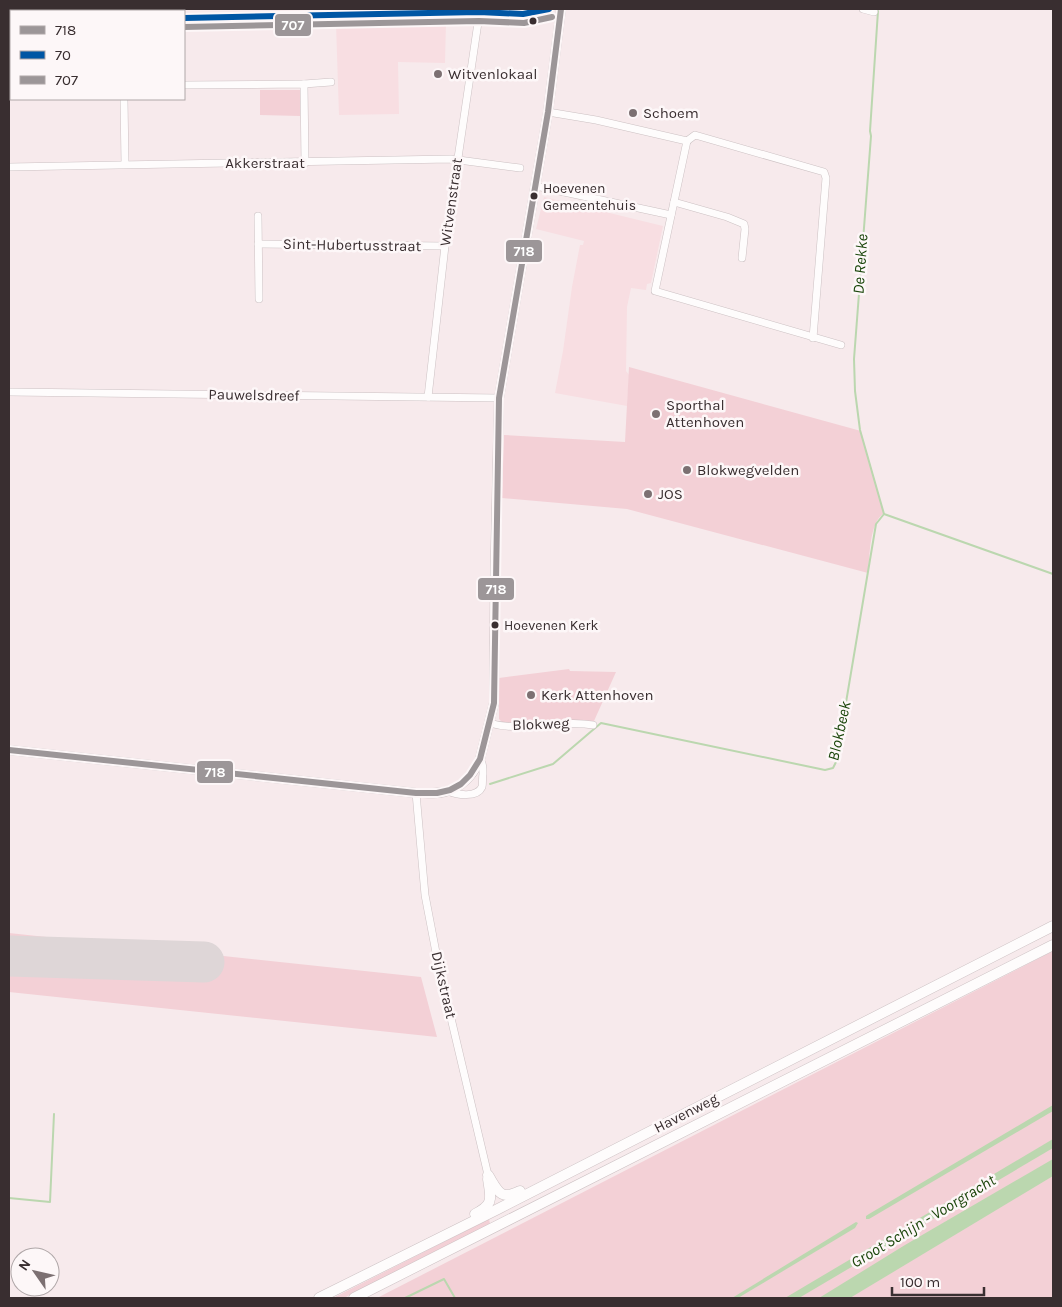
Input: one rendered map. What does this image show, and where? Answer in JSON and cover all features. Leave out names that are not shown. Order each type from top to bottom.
[{"type":"highway","name":"Havenweg","points":[[318,1298],[670,1122],[1053,926]]},
{"type":"highway","name":"Havenweg","points":[[354,1298],[1053,945]]},
{"type":"highway","points":[[488,1175],[498,1192],[510,1196],[615,1143],[670,1122]]},
{"type":"highway","points":[[362,1276],[413,1245],[485,1208],[490,1203],[491,1197],[488,1175]]},
{"type":"main road","points":[[9,750],[416,793],[448,791],[469,777],[477,767],[494,703],[499,398],[548,112],[561,9]]},
{"type":"street","points":[[185,18],[479,10],[532,15],[549,9]]},
{"type":"street","points":[[863,9],[874,12]]},
{"type":"street","name":"Witvenstraat","points":[[428,397],[445,246],[479,10]]},
{"type":"street","points":[[185,85],[331,82]]},
{"type":"street","points":[[304,84],[305,163]]},
{"type":"street","points":[[124,100],[124,164]]},
{"type":"street","points":[[548,112],[596,120],[687,141]]},
{"type":"street","points":[[813,338],[826,178],[824,172],[695,135],[687,141],[655,291],[813,338],[841,345]]},
{"type":"street","name":"Akkerstraat","points":[[9,167],[458,160],[520,168]]},
{"type":"street","points":[[536,186],[671,216]]},
{"type":"street","points":[[674,202],[727,217],[744,224],[742,258]]},
{"type":"street","points":[[258,216],[259,299]]},
{"type":"street","name":"Sint-Hubertusstraat","points":[[258,244],[445,246]]},
{"type":"street","name":"Pauwelsdreef","points":[[9,392],[499,398]]},
{"type":"street","name":"Blokweg","points":[[489,723],[518,727],[573,722],[593,725]]},
{"type":"street","points":[[448,791],[454,794],[472,794],[479,791],[482,787],[483,764],[480,759]]},
{"type":"street","name":"Dijkstraat","points":[[416,793],[425,895],[438,963],[488,1175]]},
{"type":"shaded area","points":[[446,22],[445,63],[398,62],[399,114],[339,115],[336,24]]},
{"type":"shaded area","points":[[260,90],[300,90],[300,116],[260,115]]},
{"type":"shaded area","points":[[544,197],[663,226],[651,283],[647,284],[646,290],[631,288],[627,307],[626,371],[629,375],[627,406],[555,393],[580,245],[583,245],[584,241],[536,229]]},
{"type":"shaded area","name":"Blokwegvelden","points":[[629,367],[861,431],[884,513],[875,524],[868,573],[627,509],[502,498],[504,435],[625,442]]},
{"type":"shaded area","points":[[569,669],[570,671],[616,672],[594,721],[572,720],[504,724],[499,719],[499,678]]},
{"type":"shaded area","points":[[9,933],[421,977],[437,1037],[9,992]]},
{"type":"shaded area","points":[[1053,951],[1053,1298],[377,1298]]},
{"type":"shaded area","points":[[489,1219],[490,1224],[344,1298],[333,1298]]},
{"type":"water","points":[[1053,1105],[1053,1111],[869,1219],[866,1219],[866,1216],[869,1214]]},
{"type":"water","name":"Groot Schijn - Voorgracht","points":[[1053,1139],[1053,1148],[799,1298],[785,1298]]},
{"type":"water","points":[[1053,1159],[1053,1176],[850,1298],[819,1298],[905,1245]]},
{"type":"water","points":[[856,1222],[858,1223],[855,1228],[738,1298],[732,1298]]},
{"type":"waterway","name":"De Rekke","points":[[878,11],[871,136],[854,359],[855,391],[860,430],[884,514]]},
{"type":"waterway","name":"Blokbeek","points":[[490,784],[553,764],[601,723],[825,770],[833,768],[836,762],[876,524],[884,514],[1053,574]]},
{"type":"waterway","points":[[9,1198],[50,1202],[54,1114]]},
{"type":"waterway","points":[[405,1298],[444,1279],[455,1298]]},
{"type":"runway","points":[[9,956],[204,962]]},
{"type":"transit line","name":"70","points":[[185,18],[479,12],[523,14],[549,9]]},
{"type":"transit line","name":"718","points":[[9,750],[416,793],[437,793],[450,790],[461,784],[470,775],[480,759],[494,703],[499,398],[548,112],[561,9]]},
{"type":"transit line","name":"707","points":[[185,27],[479,21],[524,23],[552,17]]},
{"type":"place","name":"Witvenlokaal","points":[[438,74]]},
{"type":"place","name":"Schoem","points":[[633,113]]},
{"type":"place","name":"Hoevenen Gemeentehuis","points":[[534,196]]},
{"type":"place","name":"Sporthal Attenhoven","points":[[656,414]]},
{"type":"place","name":"Blokwegvelden","points":[[687,470]]},
{"type":"place","name":"JOS","points":[[648,494]]},
{"type":"place","name":"Hoevenen Kerk","points":[[495,625]]},
{"type":"place","name":"Kerk Attenhoven","points":[[531,695]]}]
